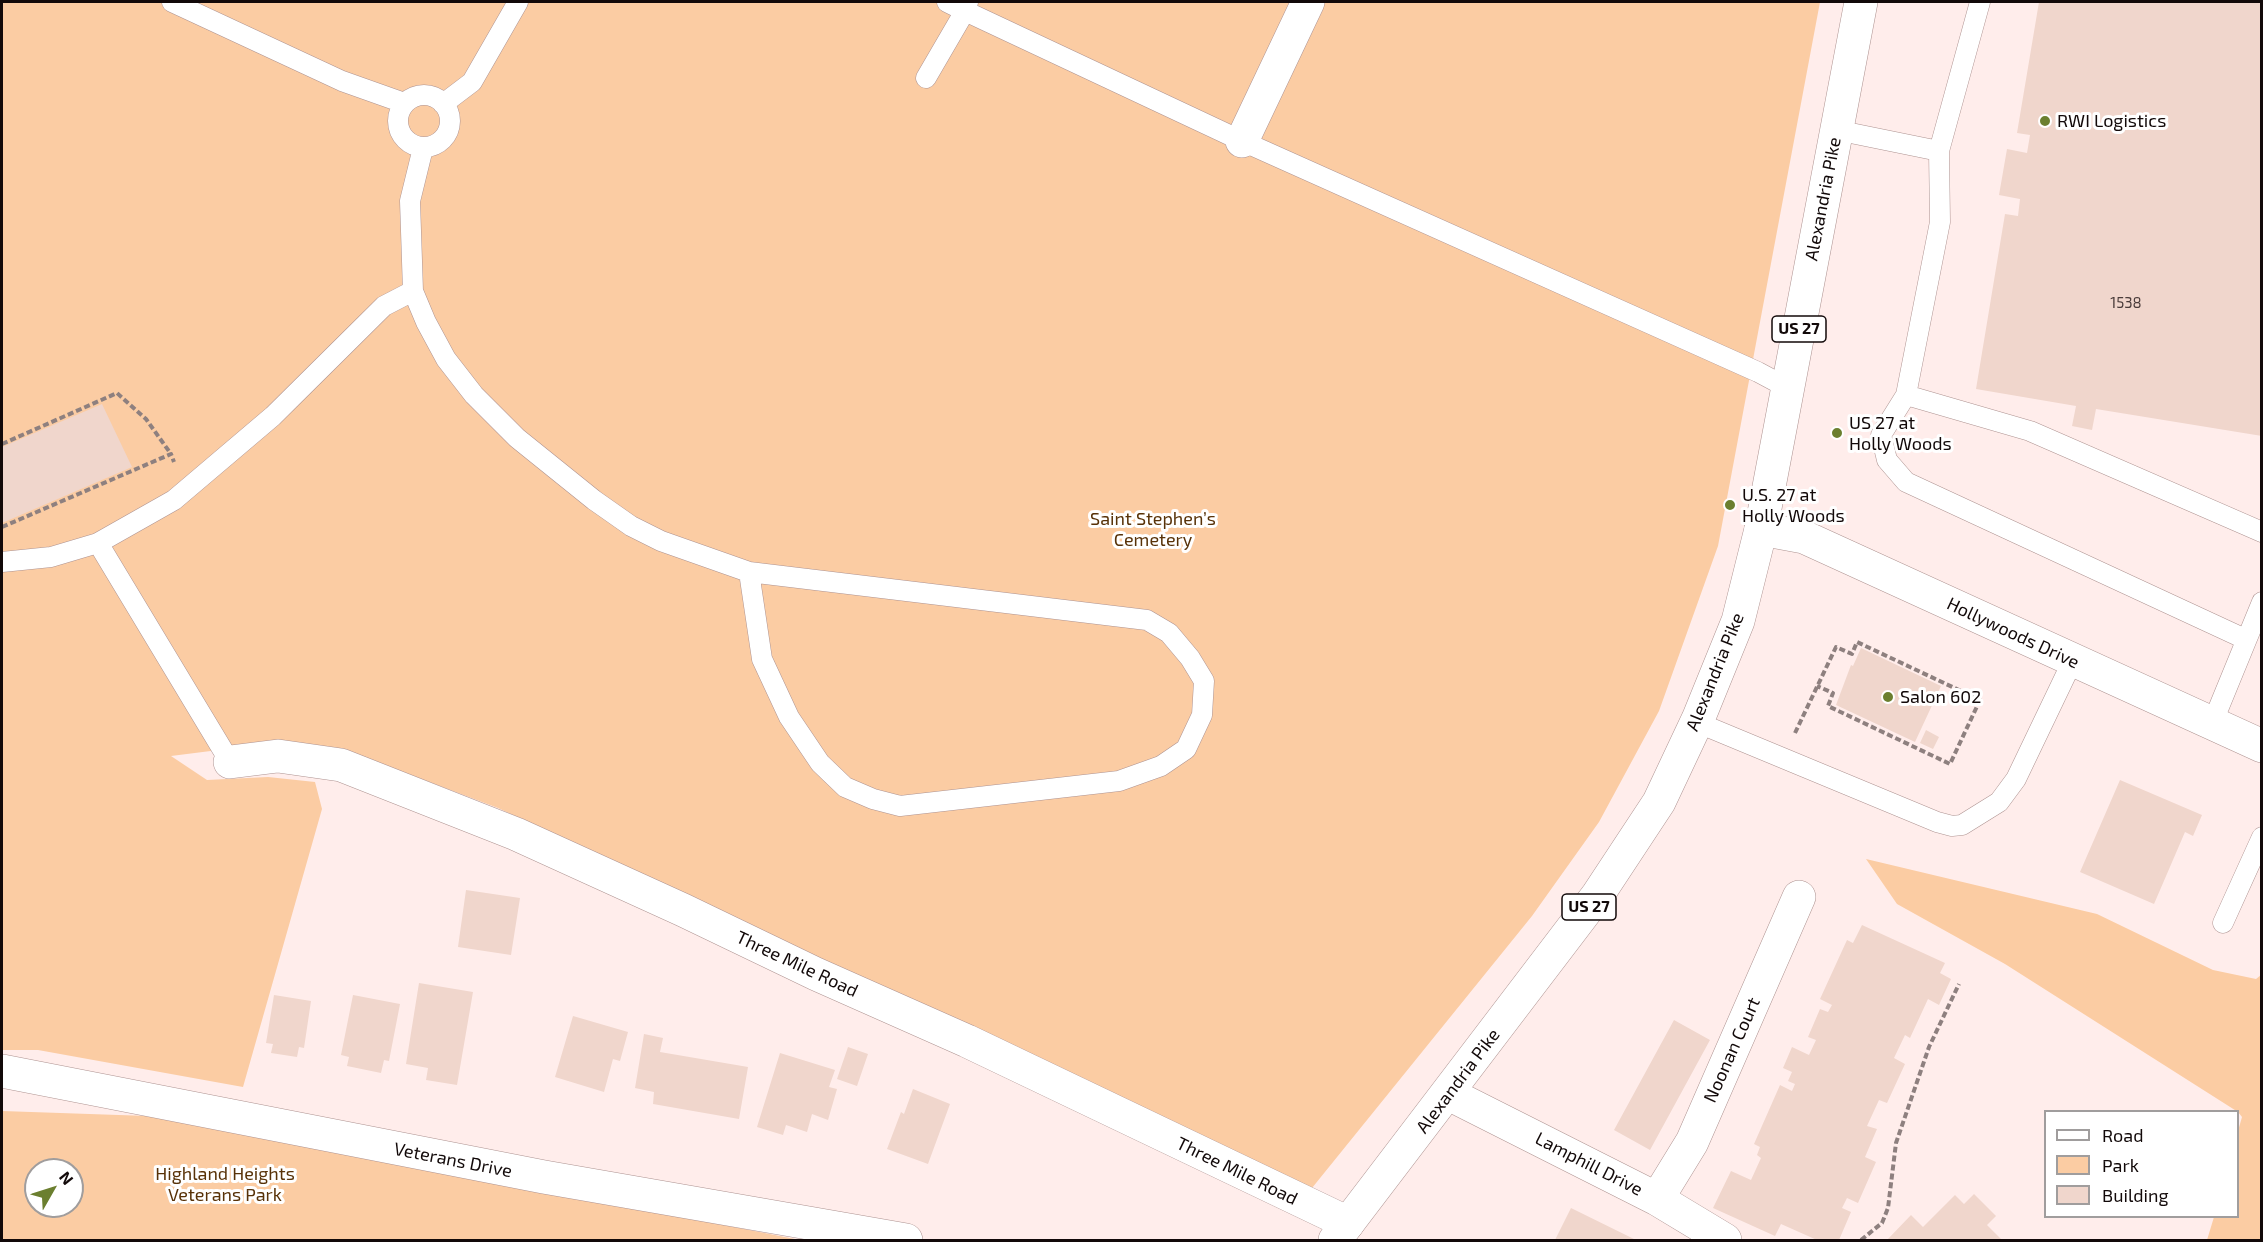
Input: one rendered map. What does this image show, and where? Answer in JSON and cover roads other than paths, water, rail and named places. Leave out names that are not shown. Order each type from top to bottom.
[{"type":"street","points":[[1242,141],[1308,2]]},
{"type":"street","name":"Alexandria Pike","points":[[1342,1232],[1449,1094],[1597,896],[1659,802],[1696,722],[1738,621],[1761,529],[1861,2]]},
{"type":"street","name":"Hollywoods Drive","points":[[1761,529],[1803,537],[2262,746]]},
{"type":"street","name":"Three Mile Road","points":[[230,762],[278,756],[341,765],[516,834],[816,974],[967,1041],[1342,1232]]},
{"type":"street","name":"Noonan Court","points":[[1657,1198],[1692,1142],[1799,897]]},
{"type":"street","name":"Veterans Drive","points":[[2,1071],[544,1178],[906,1240]]},
{"type":"street","name":"Lamphill Drive","points":[[1449,1094],[1657,1198],[1725,1240]]},
{"type":"lane","points":[[172,2],[342,81],[404,103]]},
{"type":"lane","points":[[443,104],[472,82],[518,2]]},
{"type":"lane","points":[[947,2],[967,6],[1242,141],[1758,372],[1788,388]]},
{"type":"lane","points":[[1980,2],[1939,151],[1940,222],[1906,395],[1881,435],[1887,460],[1906,482],[2245,639]]},
{"type":"lane","points":[[926,78],[967,6]]},
{"type":"lane","points":[[416,96],[431,96],[443,104],[450,118],[448,132],[438,144],[423,148],[409,143],[400,132],[397,117],[404,103],[416,96]]},
{"type":"lane","points":[[1836,130],[1939,151]]},
{"type":"lane","points":[[423,148],[410,201],[410,262],[413,291],[426,322],[446,359],[474,395],[517,438],[594,500],[631,526],[661,541],[749,572],[1147,620],[1169,633],[1190,658],[1204,681],[1202,716],[1186,749],[1161,766],[1119,781],[900,806],[873,799],[845,787],[820,763],[789,717],[762,659],[749,572]]},
{"type":"lane","points":[[2,562],[51,557],[98,543],[174,500],[273,416],[384,306],[413,291]]},
{"type":"lane","points":[[1906,395],[2030,431],[2262,532]]},
{"type":"lane","points":[[98,543],[230,762]]},
{"type":"lane","points":[[2212,724],[2262,602]]},
{"type":"lane","points":[[1696,722],[1938,822],[1952,826],[1962,825],[1999,802],[2016,779],[2073,660]]},
{"type":"lane","points":[[2223,923],[2262,837]]},
{"type":"place","name":"RWI Logistics","points":[[2045,121]]},
{"type":"place","name":"US 27 at Holly Woods","points":[[1837,433]]},
{"type":"place","name":"U.S. 27 at Holly Woods","points":[[1730,505]]},
{"type":"place","name":"Salon 602","points":[[1888,697]]},
{"type":"park label","name":"Saint Stephen’s Cemetery","points":[[1153,529]]},
{"type":"park label","name":"Highland Heights Veterans Park","points":[[225,1184]]}]
